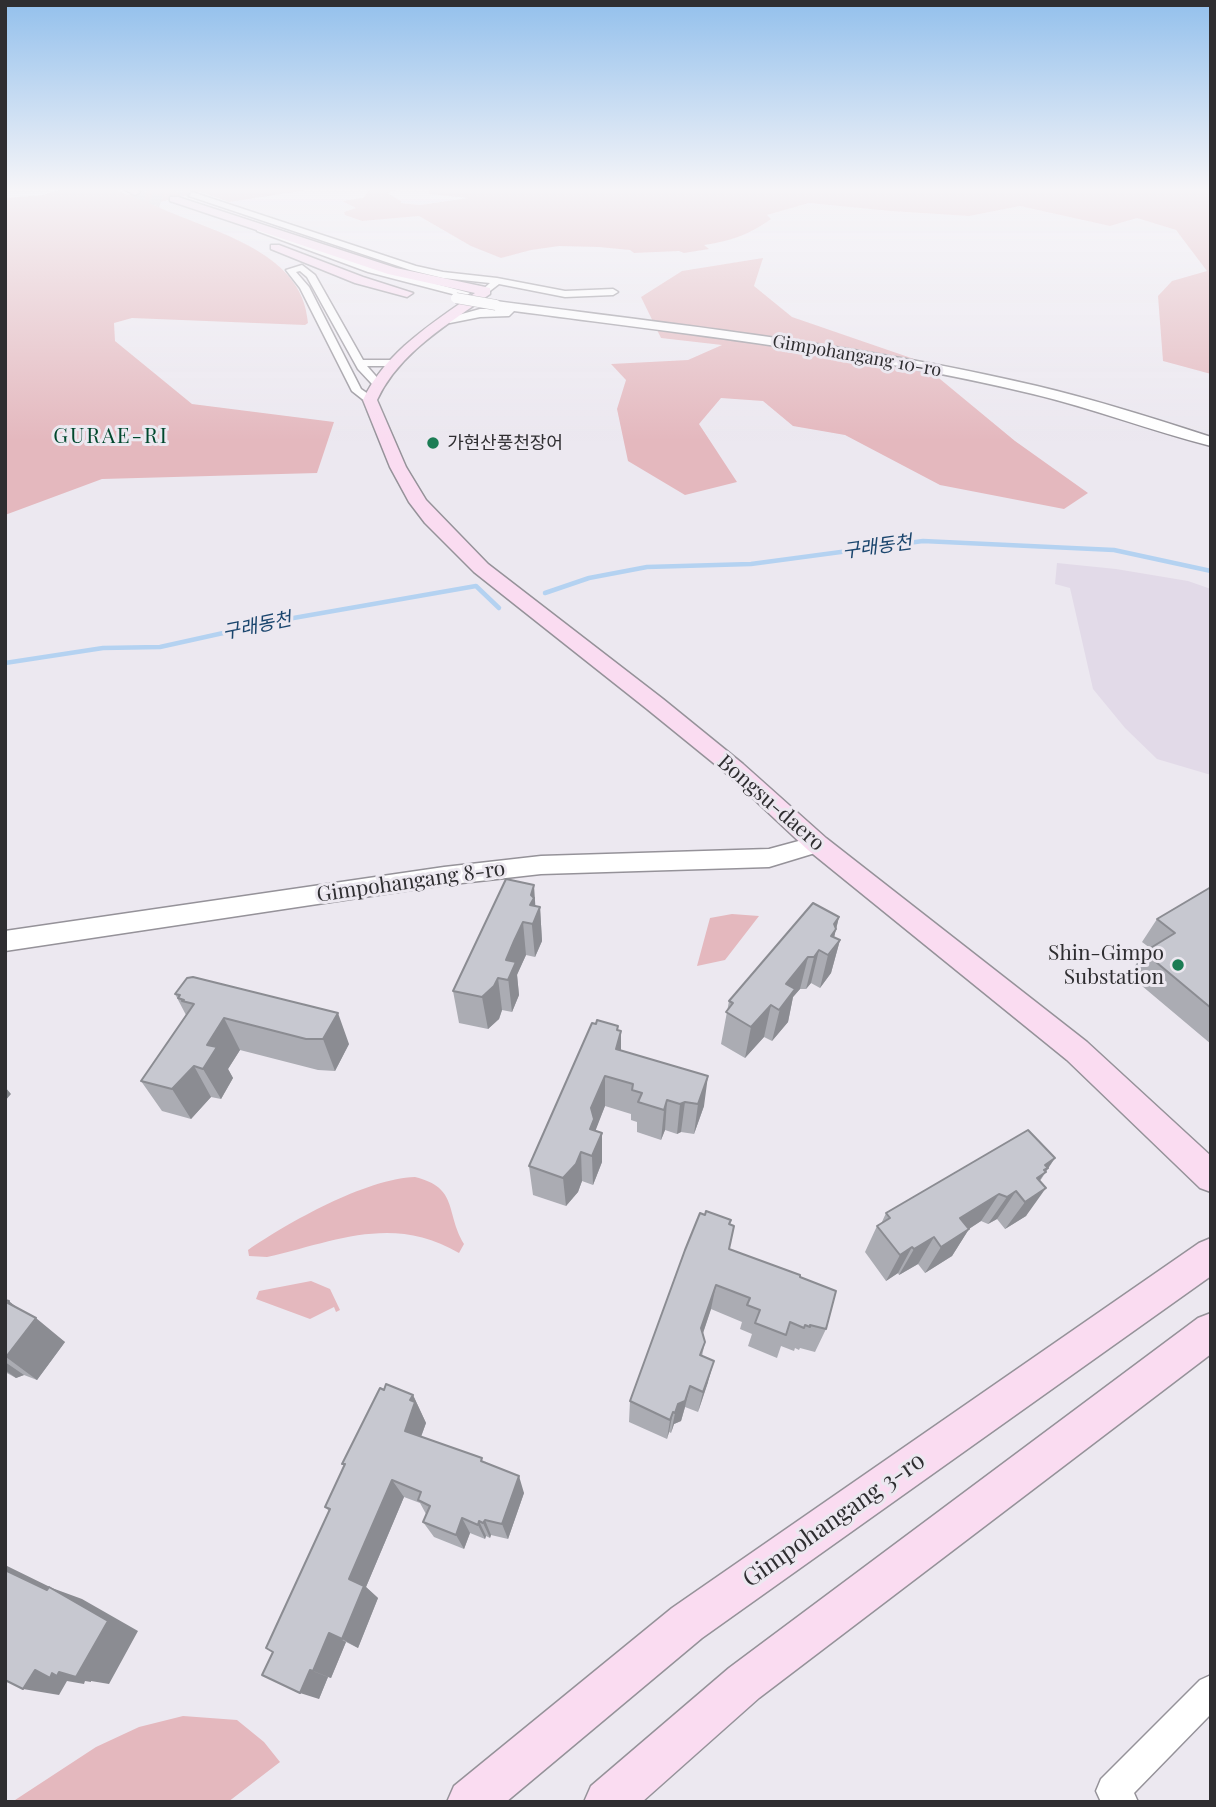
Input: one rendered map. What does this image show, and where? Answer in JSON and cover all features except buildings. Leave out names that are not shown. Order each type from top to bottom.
[{"type":"main road","points":[[342,272],[359,280],[447,306]]},
{"type":"main road","points":[[398,272],[486,291]]},
{"type":"main road","points":[[373,391],[392,363],[447,306],[486,291]]},
{"type":"main road","name":"Bongsu-daero","points":[[373,391],[398,467],[418,502],[481,568],[735,769],[817,844],[1077,1051],[1211,1177]]},
{"type":"main road","name":"Gimpohangang 3-ro","points":[[470,1802],[687,1623],[1211,1255]]},
{"type":"main road","points":[[607,1802],[744,1683],[1211,1331]]},
{"type":"street","name":"Bongsu-daero","points":[[292,272],[304,287],[357,391],[373,391],[360,363],[308,272]]},
{"type":"street","points":[[360,272],[447,306],[480,313],[509,312]]},
{"type":"street","points":[[431,272],[565,294],[613,292]]},
{"type":"street","points":[[486,291],[497,281]]},
{"type":"street","points":[[486,291],[740,326],[814,344]]},
{"type":"street","name":"Gimpohangang 10-ro","points":[[447,306],[498,302],[925,359],[1045,384],[1211,432]]},
{"type":"street","points":[[447,306],[693,336],[814,344]]},
{"type":"street","name":"Gimpohangang 10-ro","points":[[814,344],[1001,382],[1089,404],[1211,442]]},
{"type":"street","points":[[360,363],[392,363]]},
{"type":"street","points":[[347,374],[373,391]]},
{"type":"street","name":"Gimpohangang 8-ro","points":[[5,941],[444,876],[541,865],[769,858],[817,844]]},
{"type":"street","points":[[1121,1802],[1113,1791],[1211,1691]]},
{"type":"shaded area","points":[[5,272],[284,272],[289,277],[302,297],[308,323],[305,325],[132,318],[114,323],[115,341],[192,404],[334,422],[317,473],[102,479],[5,515]]},
{"type":"shaded area","points":[[680,272],[758,272],[754,286],[792,317],[917,360],[1015,441],[1088,493],[1064,509],[940,485],[845,435],[793,426],[763,401],[721,398],[699,424],[737,482],[685,495],[628,461],[617,409],[626,380],[611,364],[688,360],[722,345],[661,338],[641,297]]},
{"type":"shaded area","points":[[1211,272],[1211,374],[1163,361],[1158,296],[1172,281]]},
{"type":"shaded area","points":[[1057,563],[1188,581],[1211,589],[1211,775],[1157,759],[1125,728],[1093,689],[1070,588],[1055,584]]},
{"type":"shaded area","points":[[732,914],[759,916],[725,960],[697,966],[710,918]]},
{"type":"shaded area","points":[[415,1177],[439,1188],[445,1195],[464,1244],[459,1253],[435,1241],[387,1233],[341,1238],[267,1257],[249,1256],[248,1250],[328,1204],[374,1185]]},
{"type":"shaded area","points":[[311,1281],[330,1289],[340,1310],[336,1312],[334,1307],[310,1319],[256,1299],[259,1291]]},
{"type":"shaded area","points":[[183,1716],[237,1720],[264,1742],[280,1762],[228,1802],[12,1802],[96,1747],[139,1727]]},
{"type":"waterway","name":"구래동천","points":[[545,593],[589,578],[647,567],[751,564],[923,541],[1114,550],[1211,571]]},
{"type":"waterway","name":"구래동천","points":[[5,663],[103,648],[160,647],[282,620],[476,586],[499,608]]},
{"type":"place","name":"가현산풍천장어","points":[[433,443]]},
{"type":"place","name":"Shin-Gimpo Substation","points":[[1178,965]]},
{"type":"district","name":"GURAE-RI","points":[[111,436]]}]
